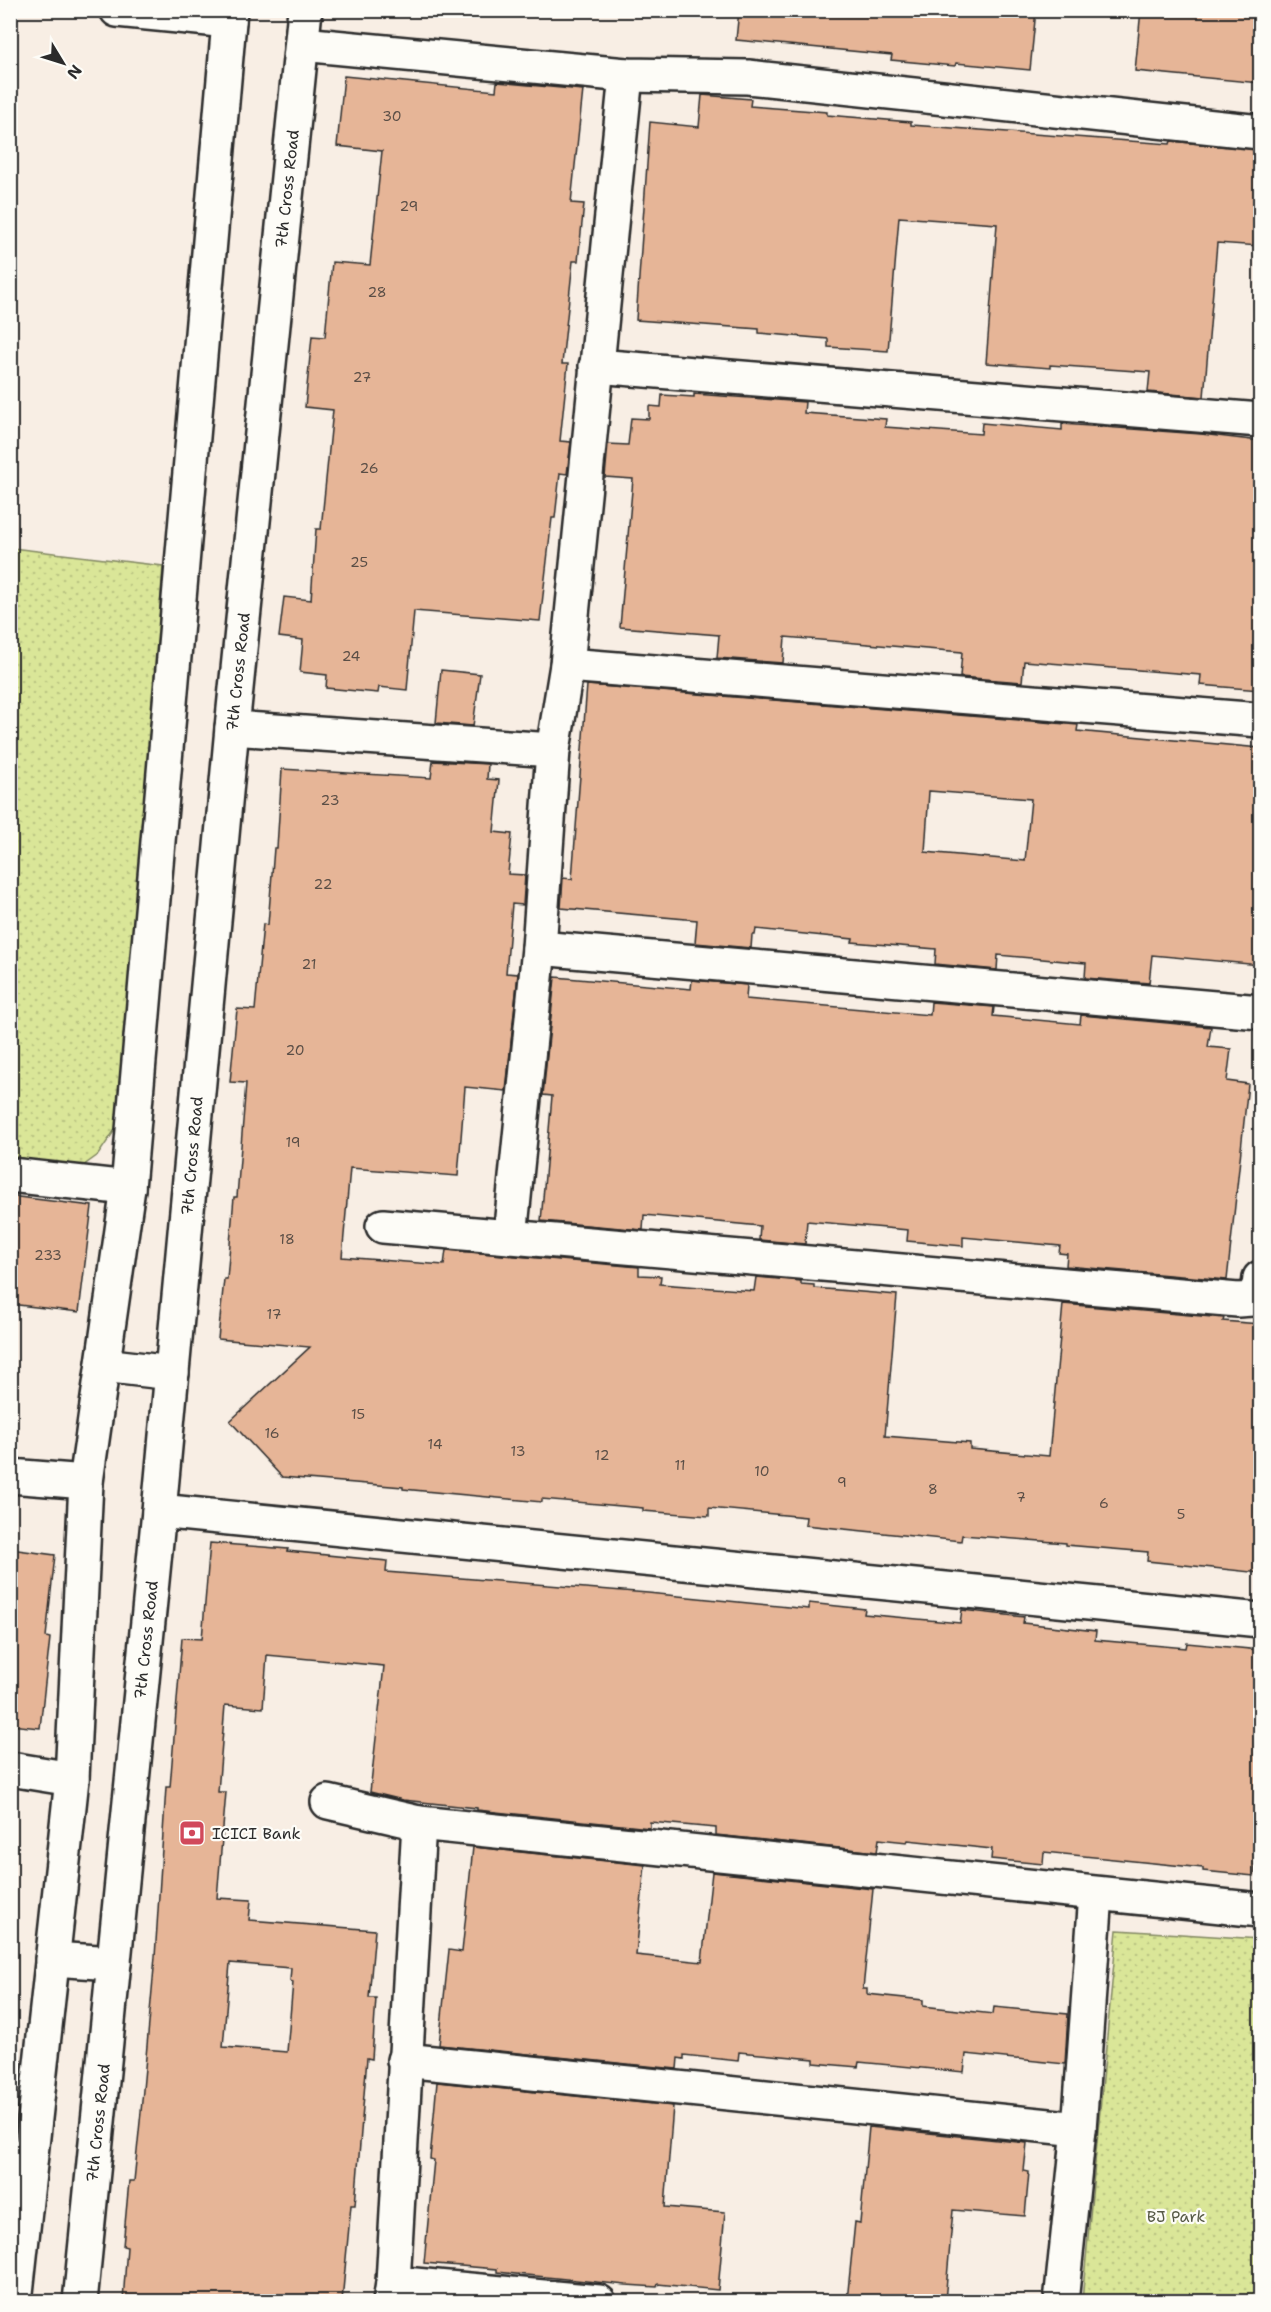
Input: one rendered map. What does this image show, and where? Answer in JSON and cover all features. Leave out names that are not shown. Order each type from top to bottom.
[{"type":"street","points":[[15,2301],[72,1779],[86,1482],[128,1188],[229,16],[117,10]]},
{"type":"street","name":"7th Cross Road","points":[[80,2301],[159,1511],[232,728],[305,10]]},
{"type":"street","points":[[302,44],[626,75],[748,77],[1260,132]]},
{"type":"street","points":[[510,1237],[539,948],[553,750],[567,665],[626,75]]},
{"type":"street","points":[[596,366],[1260,420]]},
{"type":"street","points":[[567,665],[1260,720]]},
{"type":"street","points":[[232,728],[553,750]]},
{"type":"street","points":[[539,948],[1260,1012]]},
{"type":"street","points":[[10,1175],[128,1188]]},
{"type":"street","points":[[383,1226],[1238,1300],[1252,1299],[1259,1286],[1260,1278]]},
{"type":"street","points":[[103,1365],[172,1373]]},
{"type":"street","points":[[10,1476],[86,1482]]},
{"type":"street","points":[[159,1511],[1260,1620]]},
{"type":"street","points":[[10,1769],[72,1779]]},
{"type":"street","points":[[328,1802],[419,1823],[1260,1910]]},
{"type":"street","points":[[419,1823],[391,2292],[599,2301]]},
{"type":"street","points":[[1061,2301],[1079,2128],[1096,1894]]},
{"type":"street","points":[[52,1959],[114,1963]]},
{"type":"street","points":[[404,2060],[1079,2128]]},
{"type":"green space","points":[[12,548],[163,566],[123,1118],[98,1155],[62,1181],[11,1175]]},
{"type":"green space","name":"BJ Park","points":[[1117,1930],[1260,1939],[1260,2301],[1082,2301]]},
{"type":"building","points":[[739,10],[1036,10],[1030,70],[891,60],[892,55],[736,40]]},
{"type":"building","points":[[1141,10],[1260,10],[1260,83],[1135,71]]},
{"type":"building","points":[[344,76],[496,91],[497,82],[583,90],[571,203],[584,204],[578,261],[573,261],[562,364],[568,364],[560,441],[571,442],[567,474],[560,473],[555,518],[552,518],[540,621],[414,611],[407,690],[379,687],[378,693],[326,688],[327,675],[300,672],[303,640],[279,637],[284,597],[311,600],[316,529],[321,529],[333,410],[305,407],[312,336],[325,337],[332,262],[370,265],[382,151],[337,146]]},
{"type":"building","points":[[702,95],[751,99],[750,106],[827,112],[827,115],[911,122],[911,125],[1170,144],[1171,141],[1260,150],[1260,246],[1217,243],[1204,397],[1148,392],[1150,372],[986,363],[997,224],[899,217],[888,351],[828,347],[828,339],[759,333],[759,329],[636,320],[650,122],[699,127]]},
{"type":"building","points":[[694,394],[805,402],[804,413],[886,419],[885,427],[981,434],[982,423],[1062,430],[1062,424],[1201,434],[1260,441],[1260,690],[1200,685],[1201,675],[1024,661],[1022,682],[960,677],[962,652],[785,637],[783,663],[717,658],[719,635],[620,627],[633,479],[605,477],[608,444],[628,445],[631,418],[649,419],[649,406],[661,407],[662,395],[694,397]]},
{"type":"building","points":[[441,670],[480,674],[473,726],[436,723]]},
{"type":"building","points":[[587,685],[1078,725],[1077,731],[1260,748],[1260,965],[1152,955],[1149,983],[1085,978],[1086,963],[998,955],[997,970],[935,964],[936,949],[852,942],[853,939],[756,929],[755,935],[752,935],[751,948],[695,943],[697,920],[561,908],[563,878],[572,879]],"holes":[[[929,791],[1031,799],[1025,861],[925,852]]]},
{"type":"building","points":[[433,761],[488,764],[487,779],[499,780],[494,832],[512,834],[508,874],[525,875],[523,905],[512,904],[506,973],[518,974],[506,1091],[465,1087],[458,1176],[350,1168],[342,1257],[444,1265],[446,1250],[639,1267],[639,1275],[661,1276],[660,1284],[754,1291],[756,1277],[801,1281],[801,1284],[814,1285],[814,1288],[897,1295],[885,1436],[970,1443],[970,1449],[1049,1456],[1063,1304],[1224,1318],[1223,1321],[1260,1324],[1260,1573],[1147,1561],[1148,1552],[1066,1545],[1066,1543],[962,1535],[961,1541],[805,1525],[806,1517],[709,1508],[709,1516],[643,1511],[643,1508],[542,1499],[542,1502],[282,1477],[230,1421],[310,1347],[218,1339],[224,1279],[227,1279],[234,1197],[237,1197],[246,1083],[230,1082],[237,1009],[255,1010],[263,924],[268,925],[274,848],[277,848],[282,769],[431,778]]},
{"type":"building","points":[[555,977],[691,989],[692,980],[747,985],[746,999],[930,1015],[931,1002],[994,1007],[993,1016],[1080,1024],[1081,1015],[1211,1027],[1208,1047],[1231,1049],[1227,1081],[1248,1084],[1227,1280],[1066,1266],[1067,1254],[1059,1253],[1060,1246],[963,1237],[963,1246],[907,1241],[908,1230],[807,1221],[805,1244],[759,1240],[760,1226],[644,1215],[643,1230],[541,1221],[552,1096],[543,1095]]},
{"type":"building","points":[[10,1196],[92,1206],[79,1312],[10,1304]]},
{"type":"building","points":[[210,1543],[288,1549],[287,1551],[387,1561],[386,1572],[648,1593],[809,1609],[809,1603],[865,1609],[864,1614],[960,1623],[962,1610],[1024,1617],[1023,1623],[1096,1631],[1095,1640],[1186,1648],[1187,1643],[1260,1650],[1260,1811],[1254,1876],[1203,1871],[1203,1868],[1044,1852],[1043,1864],[991,1859],[992,1849],[908,1840],[907,1842],[879,1839],[877,1852],[716,1835],[716,1828],[650,1822],[650,1828],[403,1800],[370,1792],[384,1666],[267,1655],[263,1708],[225,1705],[218,1792],[226,1792],[217,1898],[251,1900],[249,1920],[375,1930],[369,1998],[376,1998],[372,2059],[367,2058],[355,2205],[351,2205],[342,2301],[123,2301],[127,2247],[123,2246],[129,2181],[134,2181],[141,2112],[155,1957],[166,1787],[170,1787],[182,1638],[202,1639]],"holes":[[[230,1963],[291,1968],[290,1981],[293,1982],[287,2052],[223,2047]]]},
{"type":"building","points":[[10,1549],[55,1555],[46,1637],[50,1638],[40,1728],[10,1725]]},
{"type":"building","points":[[473,1847],[645,1865],[636,1955],[702,1962],[712,1872],[873,1889],[863,1989],[867,1989],[867,1994],[923,2000],[923,2006],[993,2014],[994,2007],[1068,2014],[1065,2064],[966,2054],[964,2072],[859,2062],[858,2067],[814,2063],[814,2059],[739,2052],[738,2061],[684,2055],[684,2059],[678,2058],[677,2069],[439,2045],[449,1950],[462,1952]]},
{"type":"building","points":[[437,2082],[673,2106],[665,2207],[725,2212],[718,2290],[658,2284],[657,2287],[626,2285],[497,2272],[497,2269],[424,2263],[434,2160],[430,2159]]},
{"type":"building","points":[[869,2127],[1027,2143],[1024,2171],[1029,2172],[1025,2216],[953,2210],[945,2301],[847,2301],[855,2222],[860,2223]]},
{"type":"place","name":"ICICI Bank","points":[[192,1833]]}]
